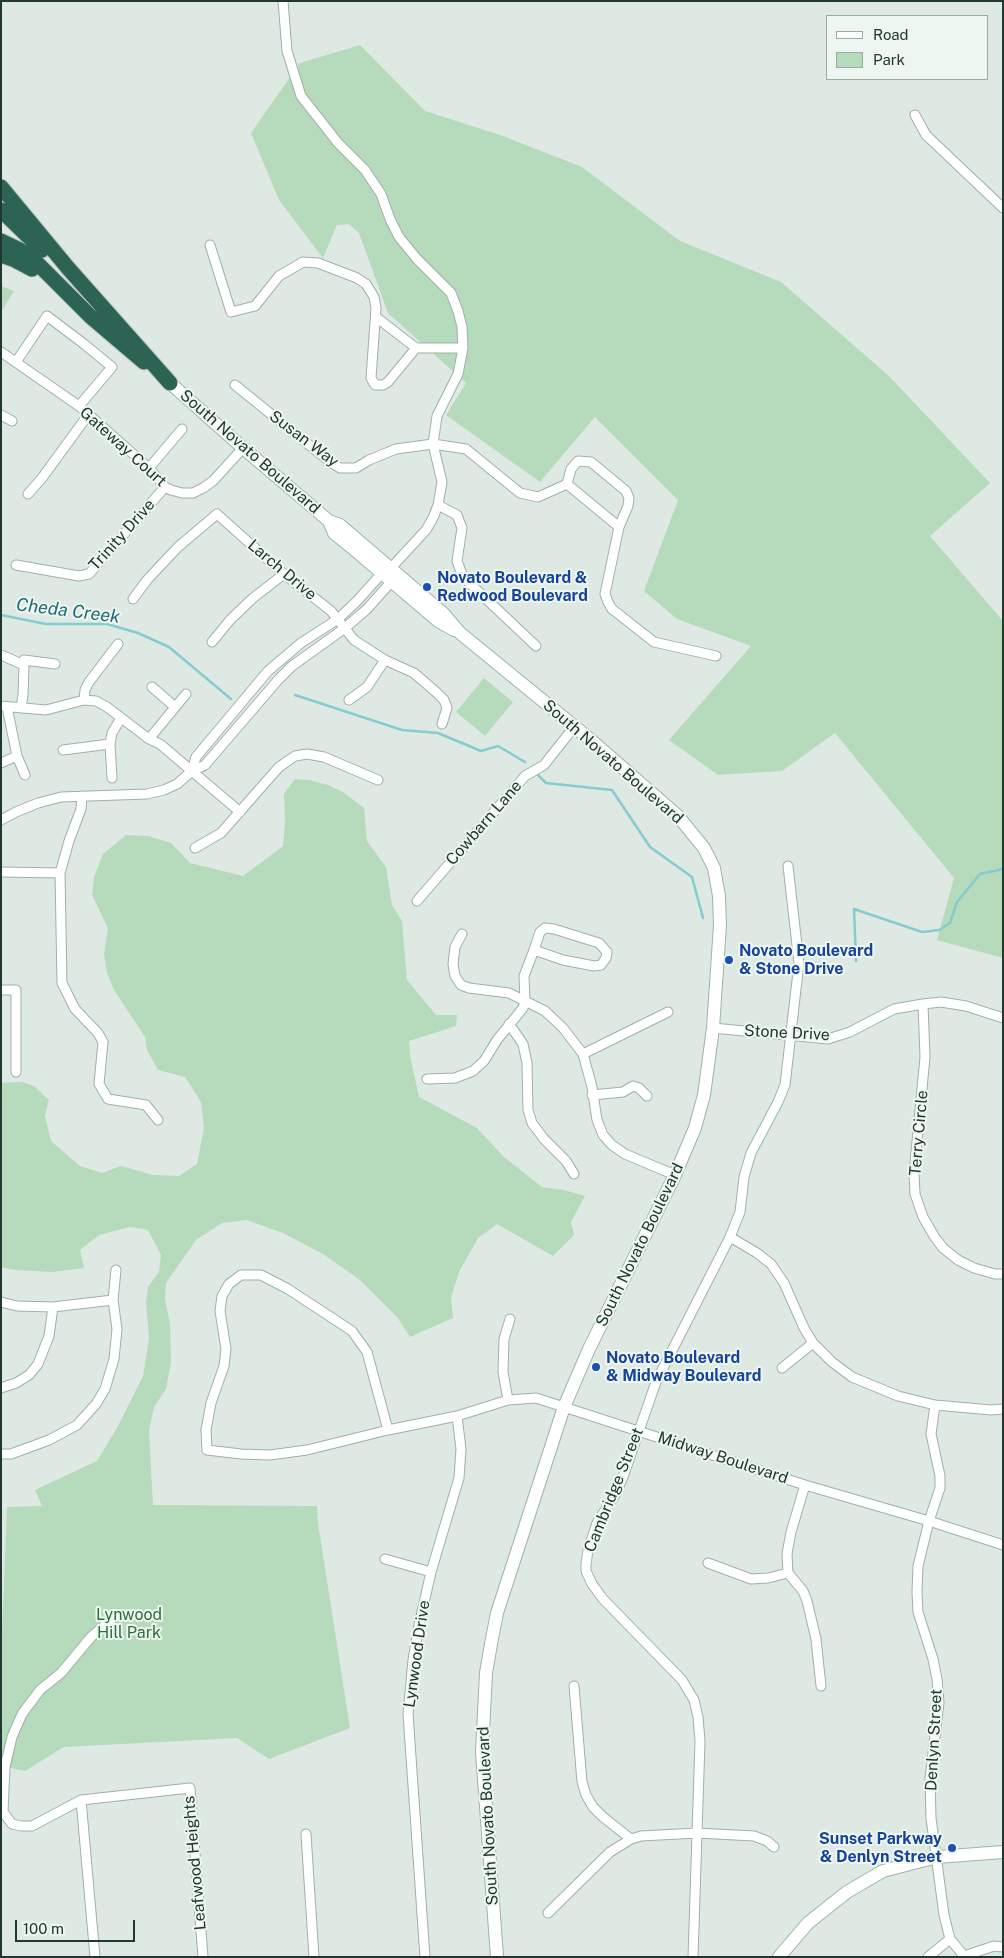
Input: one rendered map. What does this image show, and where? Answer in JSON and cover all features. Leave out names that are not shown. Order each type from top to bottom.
[{"type":"highway","points":[[1,187],[68,268],[170,383]]},
{"type":"highway","points":[[1,210],[115,320]]},
{"type":"highway","points":[[1,241],[20,250],[34,260],[73,300],[123,346],[170,383]]},
{"type":"highway","points":[[1,256],[28,266],[73,300]]},
{"type":"main road","name":"South Novato Boulevard","points":[[170,383],[329,521],[340,525],[388,574],[444,614],[460,633],[678,816],[704,848],[714,868],[720,896],[720,925],[713,1028],[704,1095],[695,1128],[675,1176],[589,1349],[564,1407],[497,1613],[486,1673],[482,1752],[497,1957]]},
{"type":"main road","points":[[780,1957],[808,1923],[847,1892],[882,1871],[937,1858],[1003,1852]]},
{"type":"street","points":[[192,770],[196,757],[268,671],[301,643],[338,619],[388,574],[426,530],[438,505],[442,482],[433,444],[437,416],[458,374],[463,348],[462,327],[451,293],[417,259],[399,236],[381,194],[365,170],[338,143],[301,96],[287,51],[283,1]]},
{"type":"street","points":[[915,115],[926,135],[1003,208]]},
{"type":"street","points":[[210,245],[231,312],[255,306],[279,276],[303,262],[318,264],[357,278],[366,284],[374,297],[376,317],[371,378],[373,384],[378,385],[388,382],[416,348]]},
{"type":"street","points":[[16,362],[47,316],[112,367],[78,406]]},
{"type":"street","points":[[376,317],[416,348],[463,348]]},
{"type":"street","name":"Gateway Court","points":[[1,352],[78,406],[149,468],[165,487],[182,493],[204,488],[213,481],[243,448]]},
{"type":"street","name":"Susan Way","points":[[235,385],[329,462],[340,468],[356,468],[369,460],[396,449],[433,444],[466,449],[520,493],[538,497],[567,484]]},
{"type":"street","points":[[1,415],[12,421]]},
{"type":"street","points":[[28,494],[88,415]]},
{"type":"street","points":[[149,468],[182,429]]},
{"type":"street","points":[[619,527],[567,484],[571,469],[578,461],[591,462],[626,490],[629,498],[628,506],[619,527],[605,594],[612,609],[654,642],[716,656]]},
{"type":"street","name":"Trinity Drive","points":[[16,565],[79,576],[89,574],[165,487]]},
{"type":"street","points":[[438,505],[457,515],[462,528],[458,561],[463,577],[536,646]]},
{"type":"street","name":"Larch Drive","points":[[133,600],[147,580],[178,547],[217,514],[284,574],[324,605],[338,619],[354,640],[385,660],[414,673],[444,700],[447,708],[442,724]]},
{"type":"street","points":[[212,642],[230,620],[253,598],[284,574]]},
{"type":"street","points":[[1,820],[38,803],[61,797],[147,794],[164,790],[177,784],[192,770],[205,765],[292,666],[345,628],[367,609],[388,574]]},
{"type":"street","points":[[84,700],[85,690],[89,682],[118,644]]},
{"type":"street","points":[[1,655],[24,665]]},
{"type":"street","points":[[21,708],[24,660],[56,664]]},
{"type":"street","points":[[349,700],[367,687],[385,660]]},
{"type":"street","points":[[152,687],[175,707]]},
{"type":"street","points":[[150,739],[186,694]]},
{"type":"street","points":[[26,775],[17,756],[4,707],[46,710],[84,700],[96,701],[160,744],[240,812]]},
{"type":"street","points":[[112,778],[110,744],[112,733],[121,718]]},
{"type":"street","name":"Cowbarn Lane","points":[[417,901],[525,776],[544,765],[574,727]]},
{"type":"street","points":[[63,750],[110,744]]},
{"type":"street","points":[[195,848],[221,833],[279,767],[295,756],[308,754],[324,757],[378,780]]},
{"type":"street","points":[[1,762],[17,756]]},
{"type":"street","points":[[82,796],[81,809],[60,873],[62,983],[75,1009],[98,1033],[103,1042],[99,1084],[108,1099],[146,1105],[158,1120]]},
{"type":"street","name":"Cambridge Street","points":[[693,1957],[700,1741],[698,1716],[694,1700],[682,1680],[602,1599],[586,1572],[588,1550],[597,1523],[616,1493],[623,1477],[656,1382],[730,1237],[740,1212],[744,1177],[751,1152],[785,1085],[798,963],[788,866]]},
{"type":"street","points":[[1,872],[60,873]]},
{"type":"street","points":[[427,1079],[455,1078],[473,1071],[484,1061],[497,1040],[523,1008],[525,1001],[524,976],[540,932],[545,928],[554,928],[570,935],[599,943],[607,952],[606,958],[601,965],[594,966],[563,960],[534,950]]},
{"type":"street","points":[[462,934],[455,947],[453,964],[455,976],[461,984],[469,988],[509,993],[546,1010],[583,1054],[597,1120],[603,1135],[612,1145],[625,1154],[675,1176]]},
{"type":"street","points":[[1,990],[16,990],[16,1072]]},
{"type":"street","name":"Stone Drive","points":[[713,1028],[828,1039],[850,1032],[894,1009],[941,1002],[966,1006],[1003,1018]]},
{"type":"street","name":"Terry Circle","points":[[923,1004],[925,1057],[914,1173],[915,1194],[923,1218],[943,1248],[958,1260],[974,1268],[995,1274],[1003,1274]]},
{"type":"street","points":[[583,1054],[668,1012]]},
{"type":"street","points":[[510,1024],[523,1044],[527,1063],[528,1110],[532,1123],[544,1140],[566,1161],[574,1174]]},
{"type":"street","points":[[592,1095],[623,1092],[633,1086],[639,1088],[647,1096]]},
{"type":"street","points":[[730,1237],[771,1264],[784,1283],[804,1328],[813,1343],[832,1362],[852,1377],[898,1396],[935,1405],[984,1410],[1003,1409]]},
{"type":"street","points":[[1,1454],[11,1454],[49,1440],[77,1425],[96,1404],[105,1389],[114,1359],[117,1329],[113,1300],[116,1270]]},
{"type":"street","name":"Midway Boulevard","points":[[388,1430],[367,1352],[352,1331],[288,1289],[261,1274],[241,1275],[229,1284],[222,1296],[220,1311],[226,1349],[224,1366],[211,1403],[206,1430],[207,1450],[270,1455],[307,1450],[388,1430],[457,1416],[508,1400],[536,1398],[805,1485],[929,1521],[1003,1545]]},
{"type":"street","points":[[1,1302],[17,1306],[53,1307],[113,1300]]},
{"type":"street","points":[[1,1388],[16,1383],[29,1375],[38,1364],[49,1336],[53,1307]]},
{"type":"street","points":[[508,1400],[503,1372],[504,1339],[510,1319]]},
{"type":"street","points":[[782,1368],[813,1343]]},
{"type":"street","name":"Denlyn Street","points":[[935,1405],[931,1434],[940,1476],[940,1488],[929,1521],[918,1566],[918,1612],[933,1659],[937,1679],[938,1703],[930,1778],[931,1818],[944,1915],[950,1939],[964,1956]]},
{"type":"street","name":"Lynwood Drive","points":[[425,1957],[408,1739],[408,1714],[416,1643],[431,1572],[459,1478],[461,1448],[457,1416]]},
{"type":"street","points":[[805,1485],[791,1532],[787,1554],[788,1574],[803,1590],[807,1601],[816,1640],[821,1686]]},
{"type":"street","points":[[385,1559],[431,1572]]},
{"type":"street","points":[[708,1564],[751,1579],[788,1574]]},
{"type":"street","points":[[95,1957],[81,1800],[32,1826],[12,1824],[3,1812],[5,1767],[12,1736],[22,1714],[40,1690],[61,1673],[96,1632],[118,1614]]},
{"type":"street","points":[[574,1686],[582,1782],[586,1795],[602,1817],[631,1839]]},
{"type":"street","name":"Leafwood Heights","points":[[81,1800],[190,1788],[203,1957]]},
{"type":"street","points":[[548,1913],[610,1852],[631,1839],[641,1836],[696,1833],[754,1836],[767,1841],[774,1847]]},
{"type":"street","points":[[306,1834],[314,1957]]},
{"type":"street","points":[[928,1957],[950,1939]]},
{"type":"street","points":[[964,1956],[994,1946],[1003,1947]]},
{"type":"green space","points":[[360,45],[425,111],[503,136],[582,167],[680,241],[781,282],[889,376],[990,483],[930,536],[1003,621],[1003,958],[937,940],[954,878],[835,733],[782,771],[718,775],[669,740],[751,646],[677,619],[644,591],[678,500],[595,417],[540,482],[446,415],[466,383],[388,313],[359,233],[349,224],[337,225],[323,258],[279,200],[251,133],[300,63]]},
{"type":"green space","points":[[1,286],[14,291],[1,312]]},
{"type":"green space","points":[[484,678],[513,702],[485,736],[456,712]]},
{"type":"green space","name":"Lynwood Hill Park","points":[[295,779],[309,780],[328,785],[343,792],[364,808],[367,841],[386,867],[392,905],[402,921],[407,980],[436,1015],[457,1015],[456,1026],[409,1041],[410,1056],[419,1097],[477,1128],[504,1157],[542,1187],[564,1190],[585,1196],[571,1222],[574,1235],[553,1256],[497,1224],[478,1238],[459,1272],[451,1298],[453,1318],[410,1337],[397,1317],[360,1280],[323,1254],[283,1233],[247,1220],[222,1223],[196,1240],[166,1283],[165,1299],[170,1324],[171,1362],[166,1389],[154,1407],[149,1431],[153,1505],[317,1506],[318,1523],[350,1728],[269,1759],[237,1738],[64,1747],[25,1771],[1,1766],[1,1658],[7,1507],[42,1506],[35,1490],[97,1461],[117,1428],[143,1376],[149,1339],[146,1302],[148,1287],[159,1272],[161,1255],[148,1230],[130,1227],[99,1235],[80,1250],[84,1268],[53,1272],[15,1270],[1,1267],[1,1083],[22,1082],[34,1086],[49,1100],[45,1116],[51,1141],[80,1166],[102,1173],[121,1166],[153,1175],[179,1176],[197,1164],[204,1128],[201,1102],[185,1077],[158,1070],[147,1050],[145,1037],[114,990],[107,973],[104,954],[108,928],[92,895],[94,877],[103,854],[126,835],[148,836],[171,843],[190,863],[243,876],[283,846],[284,794]]},
{"type":"waterway","name":"Cheda Creek","points":[[1,615],[46,624],[107,624],[138,633],[169,647],[231,699]]},
{"type":"waterway","name":"Cheda Creek","points":[[295,695],[402,730],[438,733],[481,751],[498,746],[525,762]]},
{"type":"waterway","name":"Cheda Creek","points":[[538,775],[546,783],[612,790],[650,847],[692,877],[703,918]]},
{"type":"waterway","name":"Cheda Creek","points":[[856,961],[854,909],[922,932],[939,930],[950,923],[957,902],[980,874],[1003,869]]},
{"type":"place","name":"Novato Boulevard & Redwood Boulevard","points":[[427,587]]},
{"type":"place","name":"Novato Boulevard & Stone Drive","points":[[729,960]]},
{"type":"place","name":"Novato Boulevard & Midway Boulevard","points":[[596,1367]]},
{"type":"place","name":"Sunset Parkway & Denlyn Street","points":[[952,1848]]}]
